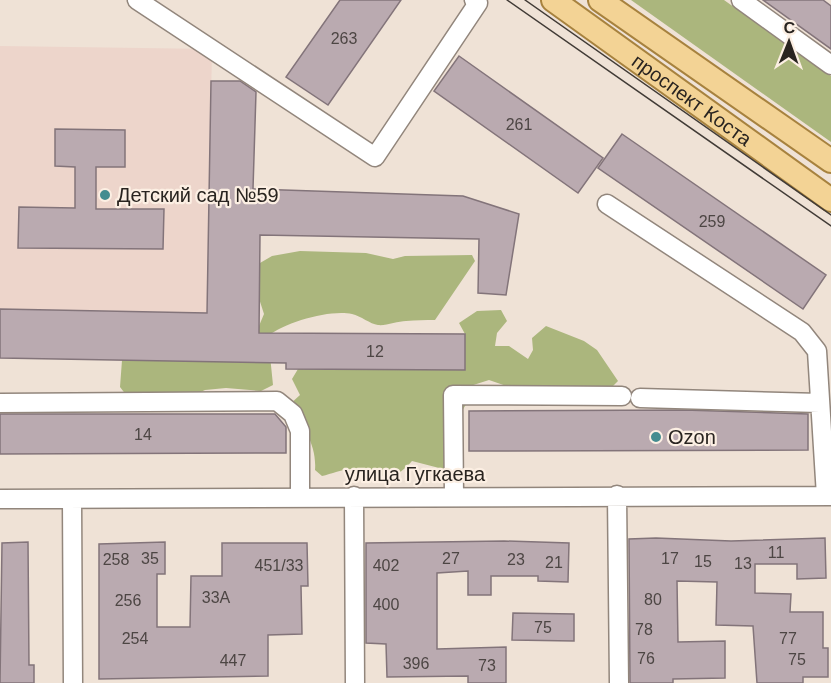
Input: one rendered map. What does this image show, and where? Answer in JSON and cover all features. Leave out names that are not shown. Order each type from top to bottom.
[{"type":"main road","name":"проспект Коста","points":[[553,0],[831,200]]},
{"type":"main road","name":"проспект Коста","points":[[600,0],[831,161]]},
{"type":"street","points":[[137,0],[375,158],[478,3],[474,0]]},
{"type":"street","points":[[741,0],[831,65]]},
{"type":"street","points":[[608,204],[801,332],[824,351],[820,403],[829,496]]},
{"type":"street","points":[[454,496],[453,395],[631,397],[820,403]]},
{"type":"street","points":[[0,403],[277,402],[293,414],[300,431],[300,497]]},
{"type":"street","points":[[617,495],[619,683]]},
{"type":"street","points":[[354,496],[355,683]]},
{"type":"street","name":"улица Гугкаева","points":[[0,499],[829,496]]},
{"type":"street","points":[[72,499],[73,683]]},
{"type":"shaded area","name":"Детский сад №59","points":[[0,46],[212,49],[207,313],[0,309]]},
{"type":"green space","points":[[631,0],[724,0],[831,76],[831,142]]},
{"type":"green space","points":[[300,251],[366,253],[393,259],[405,256],[472,255],[475,261],[435,320],[403,321],[378,325],[352,314],[332,313],[308,318],[276,331],[268,336],[273,385],[261,391],[226,388],[205,390],[185,399],[130,400],[120,387],[123,347],[251,345],[264,314],[255,286],[260,263],[272,256]]},
{"type":"green space","points":[[501,310],[507,321],[497,333],[495,346],[509,346],[528,359],[533,350],[532,338],[546,326],[584,341],[597,350],[618,381],[610,389],[530,394],[489,380],[464,388],[471,396],[456,421],[447,470],[412,461],[396,475],[389,477],[351,469],[322,476],[315,470],[311,444],[289,405],[300,395],[292,379],[298,369],[465,370],[465,334],[459,323],[477,311]]},
{"type":"building","points":[[340,0],[401,0],[328,105],[286,77]]},
{"type":"building","points":[[763,0],[823,0],[831,6],[831,49]]},
{"type":"building","points":[[459,56],[603,158],[578,193],[434,91]]},
{"type":"building","points":[[211,81],[240,81],[256,92],[253,189],[463,196],[519,214],[506,295],[478,293],[479,239],[260,235],[259,333],[465,334],[465,370],[286,369],[286,363],[0,358],[0,309],[207,313]]},
{"type":"building","points":[[55,129],[125,130],[125,167],[96,167],[96,209],[164,209],[163,249],[18,248],[19,207],[75,208],[75,167],[55,166]]},
{"type":"building","points":[[622,134],[826,275],[803,309],[598,168]]},
{"type":"building","points":[[684,410],[808,414],[808,450],[469,451],[469,411]]},
{"type":"building","points":[[0,414],[275,414],[286,427],[286,453],[0,454]]},
{"type":"building","points":[[825,538],[826,578],[797,579],[797,564],[755,564],[755,593],[791,594],[790,612],[823,612],[823,648],[828,648],[828,677],[803,677],[803,683],[757,683],[753,626],[716,625],[717,582],[677,581],[678,642],[725,641],[725,678],[673,679],[673,683],[630,683],[629,539],[731,541]]},
{"type":"building","points":[[504,541],[569,543],[568,582],[538,581],[538,576],[491,576],[491,595],[468,595],[468,571],[437,573],[437,649],[506,647],[506,683],[468,683],[468,676],[387,677],[386,644],[366,643],[366,543]]},
{"type":"building","points":[[28,542],[29,665],[34,665],[34,683],[0,683],[2,543]]},
{"type":"building","points":[[165,542],[165,574],[157,574],[157,627],[190,627],[191,576],[222,576],[222,543],[307,543],[308,586],[301,586],[302,634],[268,635],[268,676],[99,679],[99,544]]},
{"type":"building","points":[[513,613],[574,614],[574,641],[512,640]]},
{"type":"tram line","points":[[507,0],[831,226]]},
{"type":"tram line","points":[[525,0],[831,215]]},
{"type":"place","name":"Детский сад №59","points":[[105,195]]},
{"type":"place","name":"Ozon","points":[[656,437]]}]
